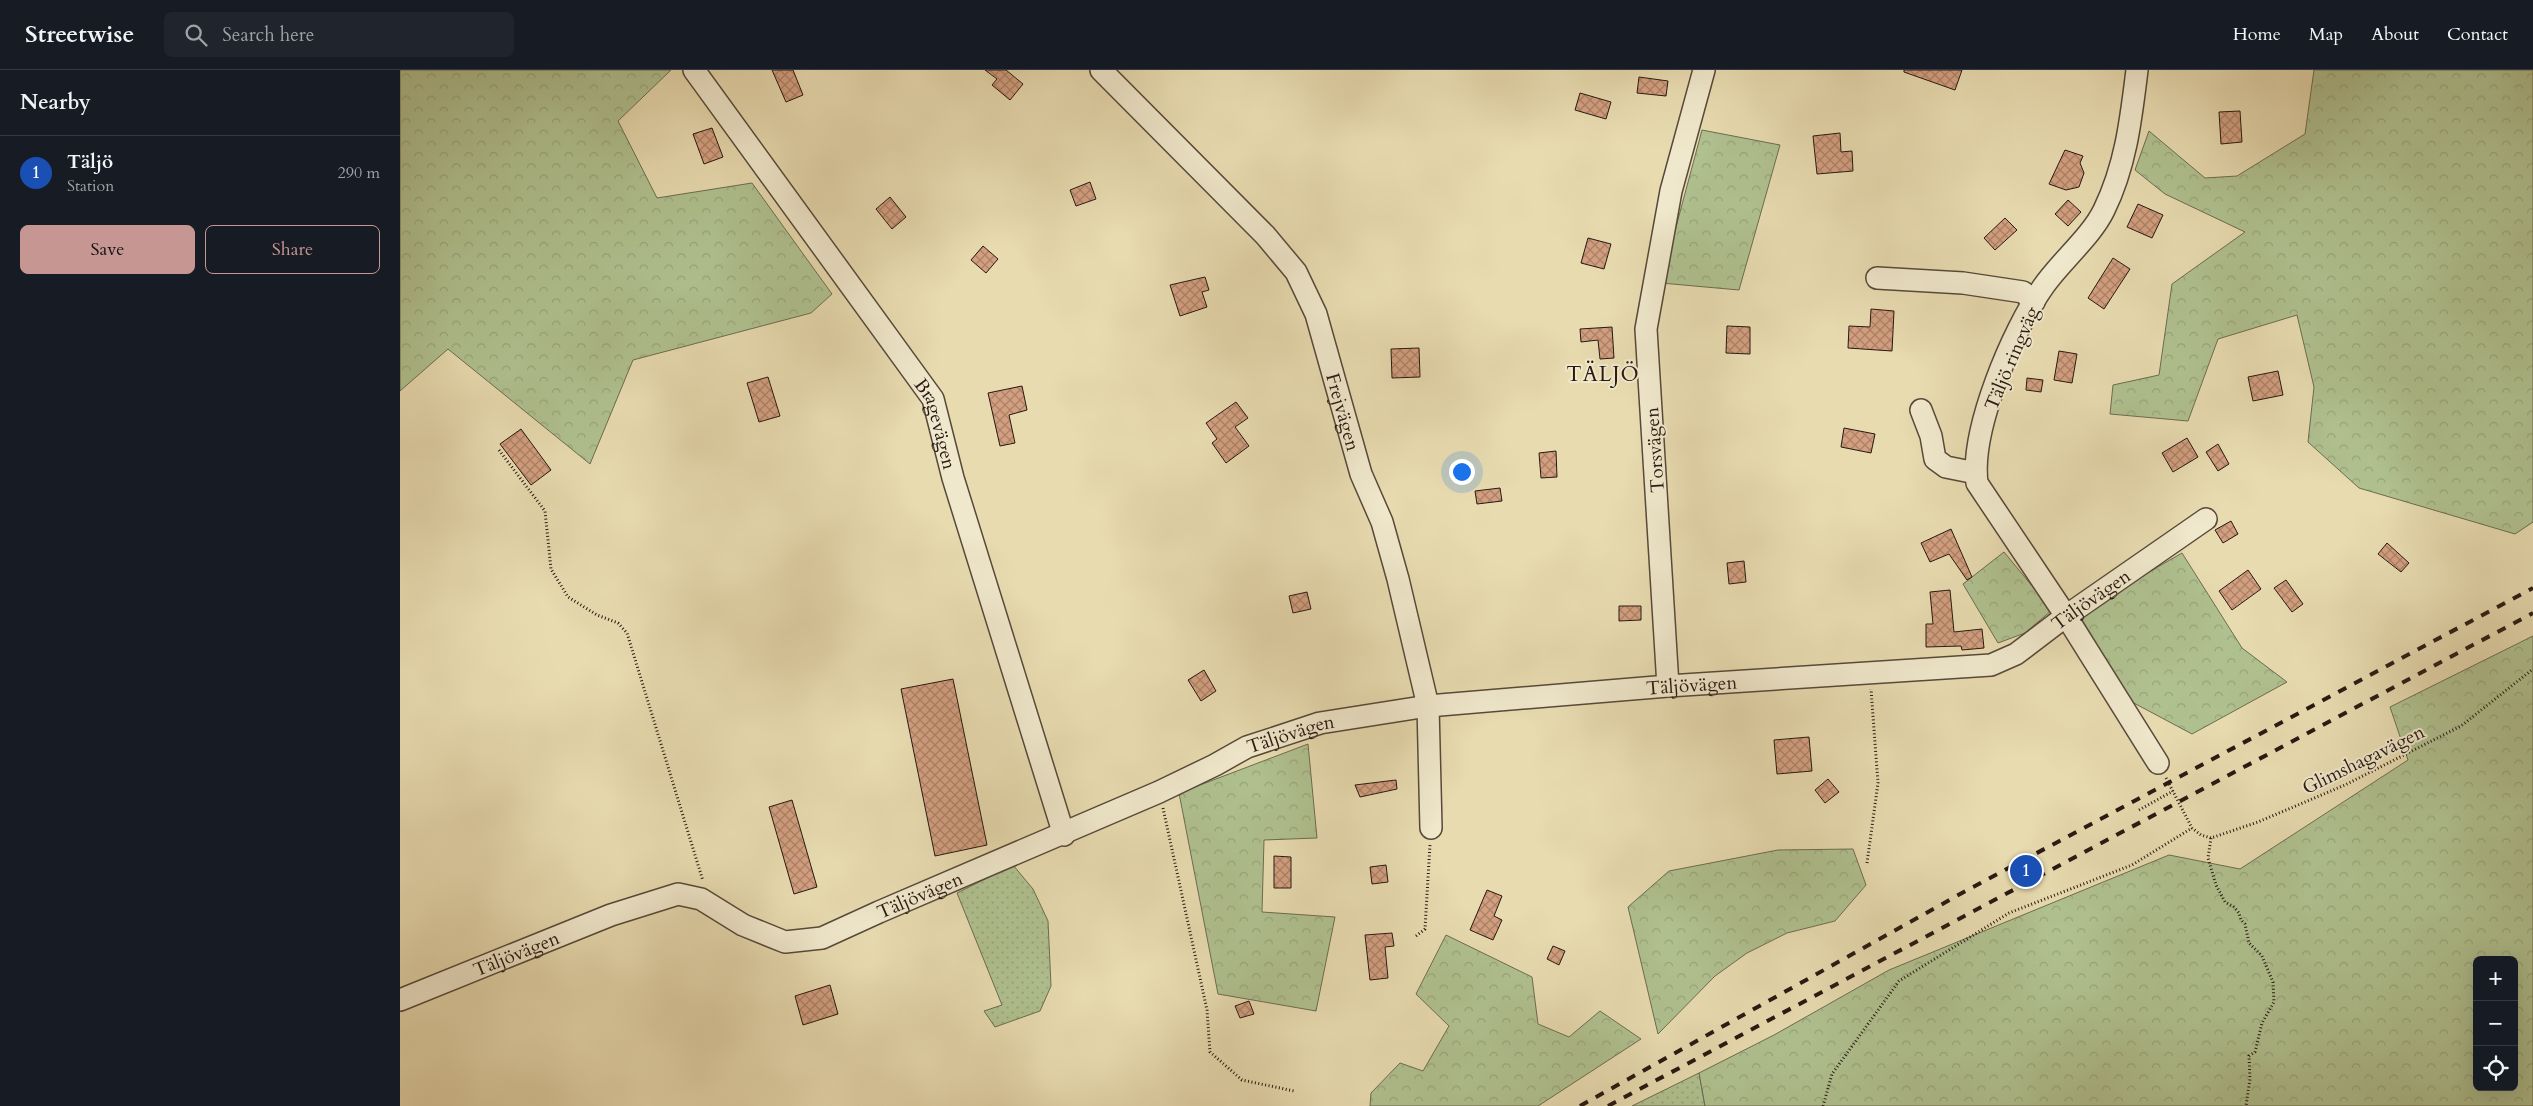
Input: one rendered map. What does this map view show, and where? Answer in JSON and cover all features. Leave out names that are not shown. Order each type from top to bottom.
[{"type":"street","name":"Bragevägen","points":[[694,70],[933,399],[953,478],[1064,835]]},
{"type":"street","name":"Frejvägen","points":[[1102,70],[1265,235],[1296,272],[1316,314],[1362,474],[1382,522],[1398,579],[1428,706],[1431,828]]},
{"type":"street","name":"Torsvägen","points":[[1668,686],[1646,329],[1671,191],[1704,70]]},
{"type":"street","name":"Täljö ringväg","points":[[2137,70],[2128,142],[2118,179],[2103,213],[2043,287],[2022,323],[1992,394],[1979,442],[1976,473],[1977,483],[2066,616],[2158,762]]},
{"type":"street","points":[[1877,278],[1963,283],[2023,292],[2034,302]]},
{"type":"street","points":[[1921,410],[1931,436],[1935,459],[1946,468],[1976,473]]},
{"type":"street","name":"Täljövägen","points":[[400,1000],[611,915],[660,900],[684,895],[710,904],[743,924],[785,942],[822,938],[879,912],[1064,835],[1215,766],[1247,747],[1320,723],[1428,706],[1668,686],[1991,665],[2016,654],[2066,616],[2206,519]]},
{"type":"path","points":[[499,450],[545,510],[551,569],[568,597],[597,615],[618,623],[627,633],[710,904]]},
{"type":"path","name":"Glimshagavägen","points":[[2211,838],[2258,822],[2345,785],[2461,726],[2533,669]]},
{"type":"path","points":[[1867,863],[1878,783],[1870,673]]},
{"type":"path","points":[[2158,762],[2192,828],[2201,835],[2211,838],[2208,858],[2216,885],[2225,902],[2234,907],[2239,913],[2241,920],[2245,924],[2249,943],[2262,956],[2272,982],[2274,1002],[2262,1023],[2255,1052],[2249,1056],[2250,1079],[2246,1106]]},
{"type":"path","points":[[2139,810],[2173,791]]},
{"type":"path","points":[[1159,792],[1207,1010],[1210,1052],[1242,1080],[1294,1091]]},
{"type":"path","points":[[1416,936],[1425,928],[1431,828]]},
{"type":"path","points":[[1822,1106],[1832,1074],[1899,981],[2009,913],[2132,865],[2192,828]]},
{"type":"green space","points":[[400,70],[671,70],[618,121],[657,198],[752,183],[832,294],[811,313],[633,360],[590,464],[448,349],[400,391]]},
{"type":"green space","points":[[2314,70],[2533,70],[2533,522],[2515,534],[2359,488],[2308,442],[2314,387],[2297,315],[2218,339],[2188,421],[2110,414],[2113,385],[2159,375],[2172,284],[2245,232],[2165,194],[2135,170],[2149,131],[2205,178],[2237,176],[2305,134]]},
{"type":"green space","points":[[1702,130],[1780,145],[1739,290],[1661,283]]},
{"type":"green space","points":[[2004,552],[2052,610],[2025,633],[1998,643],[1963,584]]},
{"type":"green space","points":[[2182,553],[2242,648],[2287,682],[2192,734],[2132,702],[2078,613]]},
{"type":"green space","points":[[2533,636],[2533,1106],[1705,1106],[1699,1073],[1774,1035],[1889,970],[2169,855],[2240,869],[2408,760],[2390,707]]},
{"type":"green space","points":[[1308,744],[1317,838],[1264,840],[1262,912],[1335,917],[1316,1011],[1218,994],[1179,793]]},
{"type":"green space","points":[[1853,849],[1866,885],[1835,921],[1787,933],[1747,953],[1715,976],[1658,1034],[1628,907],[1669,871],[1778,850]]},
{"type":"green space","points":[[1013,865],[1033,889],[1048,921],[1051,986],[1040,1011],[995,1027],[984,1011],[1002,1005],[957,893]]},
{"type":"green space","points":[[1446,935],[1532,977],[1538,1024],[1569,1037],[1600,1011],[1641,1039],[1538,1106],[1370,1106],[1371,1093],[1400,1063],[1423,1071],[1449,1026],[1416,994]]},
{"type":"green space","points":[[1699,1073],[1705,1106],[1632,1106]]},
{"type":"building","points":[[772,70],[793,70],[803,95],[786,102]]},
{"type":"building","points":[[985,70],[1006,70],[1023,84],[1010,100],[992,85],[997,79]]},
{"type":"building","points":[[1904,70],[1962,70],[1955,90],[1904,72]]},
{"type":"building","points":[[1639,77],[1668,81],[1666,96],[1637,93]]},
{"type":"building","points":[[1580,93],[1611,102],[1606,119],[1575,110]]},
{"type":"building","points":[[2240,111],[2242,142],[2221,144],[2219,112]]},
{"type":"building","points":[[712,128],[723,157],[704,164],[693,134]]},
{"type":"building","points":[[1840,133],[1841,152],[1852,151],[1853,171],[1817,174],[1813,136]]},
{"type":"building","points":[[2065,150],[2083,156],[2080,163],[2084,173],[2079,187],[2066,190],[2049,184]]},
{"type":"building","points":[[1090,182],[1096,199],[1076,206],[1070,190]]},
{"type":"building","points":[[890,197],[906,217],[892,229],[876,209]]},
{"type":"building","points":[[2068,200],[2081,212],[2068,226],[2055,214]]},
{"type":"building","points":[[2138,204],[2163,215],[2152,238],[2127,227]]},
{"type":"building","points":[[2005,218],[2017,230],[1995,250],[1984,238]]},
{"type":"building","points":[[1588,238],[1611,244],[1604,269],[1581,263]]},
{"type":"building","points":[[983,246],[998,259],[986,273],[971,260]]},
{"type":"building","points":[[2113,258],[2130,269],[2104,309],[2088,298]]},
{"type":"building","points":[[1205,277],[1209,290],[1202,292],[1207,307],[1180,316],[1170,285]]},
{"type":"building","points":[[1871,309],[1894,311],[1892,351],[1848,348],[1849,326],[1870,327]]},
{"type":"building","points":[[1727,326],[1750,327],[1750,354],[1726,353]]},
{"type":"building","points":[[1612,327],[1614,358],[1600,359],[1598,340],[1581,342],[1580,329]]},
{"type":"building","points":[[1419,348],[1420,377],[1392,378],[1391,349]]},
{"type":"building","points":[[2059,351],[2077,354],[2072,383],[2054,380]]},
{"type":"building","points":[[2278,371],[2283,395],[2253,401],[2248,377]]},
{"type":"building","points":[[768,377],[780,416],[759,422],[747,383]]},
{"type":"building","points":[[2027,378],[2043,380],[2041,392],[2026,390]]},
{"type":"building","points":[[1022,386],[1027,410],[1009,415],[1015,443],[1000,446],[988,393]]},
{"type":"building","points":[[1236,402],[1248,418],[1235,427],[1249,446],[1226,463],[1212,443],[1217,439],[1206,423]]},
{"type":"building","points":[[1844,428],[1875,434],[1871,453],[1841,447]]},
{"type":"building","points":[[521,429],[551,470],[531,485],[500,444]]},
{"type":"building","points":[[2187,438],[2198,457],[2173,472],[2162,453]]},
{"type":"building","points":[[2218,444],[2229,464],[2218,471],[2206,452]]},
{"type":"building","points":[[1556,451],[1557,477],[1541,478],[1539,453]]},
{"type":"building","points":[[1500,488],[1502,501],[1477,504],[1475,491]]},
{"type":"building","points":[[2231,521],[2238,534],[2223,543],[2215,530]]},
{"type":"building","points":[[1951,529],[1972,577],[1967,580],[1949,554],[1930,562],[1921,543]]},
{"type":"building","points":[[2387,543],[2409,563],[2401,572],[2378,554]]},
{"type":"building","points":[[1744,561],[1746,582],[1729,584],[1727,563]]},
{"type":"building","points":[[2248,570],[2261,589],[2232,610],[2219,591]]},
{"type":"building","points":[[2286,580],[2303,604],[2292,612],[2274,588]]},
{"type":"building","points":[[1950,590],[1954,632],[1982,629],[1984,648],[1962,650],[1961,646],[1926,647],[1926,624],[1933,624],[1930,592]]},
{"type":"building","points":[[1307,592],[1311,609],[1293,613],[1289,596]]},
{"type":"building","points":[[1619,606],[1641,606],[1641,620],[1619,621]]},
{"type":"building","points":[[1204,670],[1216,691],[1201,701],[1188,680]]},
{"type":"building","points":[[953,679],[987,845],[935,856],[901,689]]},
{"type":"building","points":[[1809,737],[1812,771],[1777,774],[1774,740]]},
{"type":"building","points":[[1828,779],[1839,792],[1825,803],[1815,790]]},
{"type":"building","points":[[1396,780],[1397,789],[1360,797],[1355,785]]},
{"type":"building","points":[[792,800],[817,887],[794,894],[769,807]]},
{"type":"building","points":[[1274,856],[1291,857],[1291,888],[1274,888]]},
{"type":"building","points":[[1386,865],[1388,882],[1372,884],[1370,867]]},
{"type":"building","points":[[1487,890],[1502,896],[1494,916],[1502,920],[1493,940],[1470,930]]},
{"type":"building","points":[[1392,933],[1394,946],[1385,947],[1388,978],[1370,980],[1365,935]]},
{"type":"building","points":[[1553,946],[1565,951],[1559,965],[1547,959]]},
{"type":"building","points":[[830,985],[838,1014],[803,1025],[795,996]]},
{"type":"building","points":[[1249,1001],[1254,1014],[1240,1018],[1235,1006]]},
{"type":"railway","points":[[1580,1106],[1962,893],[2533,588]]},
{"type":"railway","points":[[1608,1106],[2533,613]]},
{"type":"place","name":"Täljö","points":[[2026,871]]},
{"type":"district","name":"TÄLJÖ","points":[[1603,374]]}]
